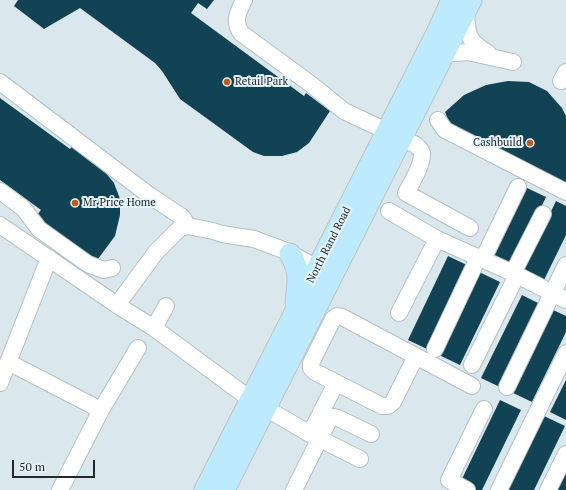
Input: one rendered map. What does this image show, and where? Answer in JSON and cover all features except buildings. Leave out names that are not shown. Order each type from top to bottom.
[{"type":"main road","name":"North Rand Road","points":[[394,135],[444,54],[463,4]]},
{"type":"main road","name":"North Rand Road","points":[[205,490],[258,404],[394,135],[463,4]]},
{"type":"main road","points":[[290,254],[297,265],[298,270],[295,310]]},
{"type":"main road","name":"North Rand Road","points":[[224,490],[295,310],[325,272]]},
{"type":"street","points":[[244,0],[238,14],[236,24],[241,33],[312,85],[344,111],[416,145],[421,150],[422,154],[420,164],[406,194],[392,213],[437,239],[515,274],[559,296]]},
{"type":"street","points":[[463,4],[472,42],[495,57]]},
{"type":"street","points":[[444,54],[468,52],[514,62]]},
{"type":"street","points":[[0,82],[149,195],[182,217],[188,226]]},
{"type":"street","points":[[438,120],[446,130],[566,192]]},
{"type":"street","points":[[435,349],[518,187]]},
{"type":"street","points":[[0,191],[23,208],[39,229],[88,264],[104,270],[112,268]]},
{"type":"street","points":[[406,194],[470,228]]},
{"type":"street","points":[[472,365],[543,214]]},
{"type":"street","points":[[0,225],[117,305],[154,328],[258,404],[360,459]]},
{"type":"street","points":[[117,305],[156,252],[180,228],[188,226],[222,234],[254,239],[290,254],[325,272]]},
{"type":"street","points":[[398,314],[437,239]]},
{"type":"street","points":[[49,258],[3,374],[101,410]]},
{"type":"street","points":[[507,387],[559,296],[566,265]]},
{"type":"street","points":[[154,328],[166,306]]},
{"type":"street","points":[[416,356],[393,402],[388,406],[382,406],[315,372],[311,363],[333,319],[337,316],[342,317],[416,356],[472,386]]},
{"type":"street","points":[[60,490],[101,410],[138,348]]},
{"type":"street","points":[[499,490],[566,353]]},
{"type":"street","points":[[294,490],[336,383]]},
{"type":"street","points":[[467,490],[446,485],[484,409]]},
{"type":"street","points":[[315,436],[329,420],[334,417],[371,434]]},
{"type":"street","points":[[548,490],[566,454]]},
{"type":"place","name":"Retail Park","points":[[227,82]]},
{"type":"place","name":"Cashbuild","points":[[530,143]]},
{"type":"place","name":"Mr Price Home","points":[[75,203]]}]
